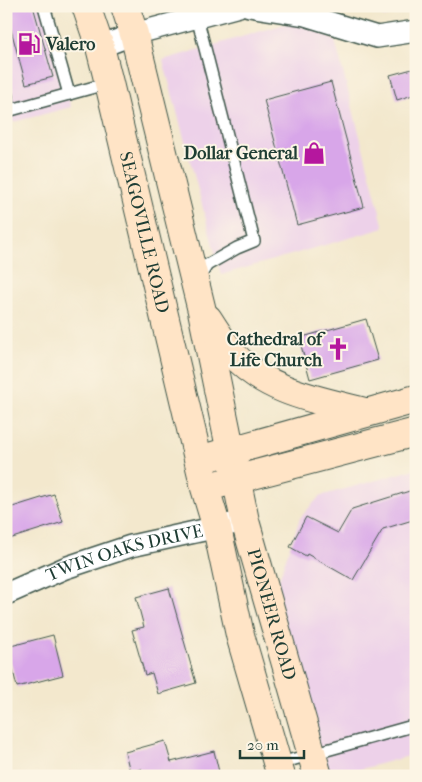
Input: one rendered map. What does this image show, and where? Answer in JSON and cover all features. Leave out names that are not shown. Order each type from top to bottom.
[{"type":"main road","name":"SEAGOVILLE ROAD","points":[[86,6],[100,47],[109,82],[206,488]]},
{"type":"main road","name":"SEAGOVILLE ROAD","points":[[124,6],[134,34],[180,216],[194,284],[202,311],[230,451]]},
{"type":"main road","points":[[202,311],[230,352],[246,367],[268,382],[295,394],[366,413]]},
{"type":"main road","points":[[200,460],[416,399]]},
{"type":"main road","points":[[206,488],[416,432]]},
{"type":"main road","name":"PIONEER ROAD","points":[[230,451],[245,521],[315,765]]},
{"type":"main road","name":"PIONEER ROAD","points":[[206,488],[217,528],[240,635],[279,770]]},
{"type":"street","points":[[100,47],[134,34],[239,6]]},
{"type":"street","points":[[249,6],[291,10],[377,38],[416,31]]},
{"type":"street","name":"TWIN OAKS DRIVE","points":[[6,594],[64,568],[131,546],[245,521]]},
{"type":"lane","points":[[44,6],[70,94]]},
{"type":"lane","points":[[194,284],[207,265],[254,241],[196,17]]},
{"type":"lane","points":[[6,93],[11,110],[109,82]]},
{"type":"lane","points":[[279,770],[315,765],[416,725]]},
{"type":"shaded area","points":[[6,6],[45,6],[71,107],[6,124]]},
{"type":"shaded area","points":[[365,6],[416,6],[416,8],[384,17]]},
{"type":"shaded area","points":[[299,20],[335,41],[384,228],[221,275],[163,60]]},
{"type":"shaded area","points":[[416,469],[416,754],[336,776],[324,776],[272,599],[300,518],[320,496]]},
{"type":"building","name":"Valero","points":[[6,6],[33,6],[53,77],[26,84]]},
{"type":"building","points":[[416,68],[416,94],[397,100],[390,75]]},
{"type":"building","name":"Dollar General","points":[[331,82],[364,207],[297,225],[264,100]]},
{"type":"building","name":"Cathedral of Life Church","points":[[366,319],[378,360],[310,379],[299,338]]},
{"type":"building","points":[[416,489],[416,519],[383,529],[353,580],[307,554],[306,556],[290,547],[306,517],[338,533],[352,509]]},
{"type":"building","points":[[54,494],[63,522],[6,540],[6,509]]},
{"type":"building","points":[[169,588],[196,683],[158,694],[152,673],[145,675],[132,630],[144,627],[136,597]]},
{"type":"building","points":[[53,635],[63,675],[17,687],[7,647]]},
{"type":"building","points":[[165,741],[171,762],[214,751],[220,776],[140,776],[140,770],[142,769],[130,772],[125,752]]},
{"type":"place","name":"Valero","points":[[29,44]]},
{"type":"place","name":"Dollar General","points":[[314,153]]},
{"type":"place","name":"Cathedral of Life Church","points":[[338,349]]}]
